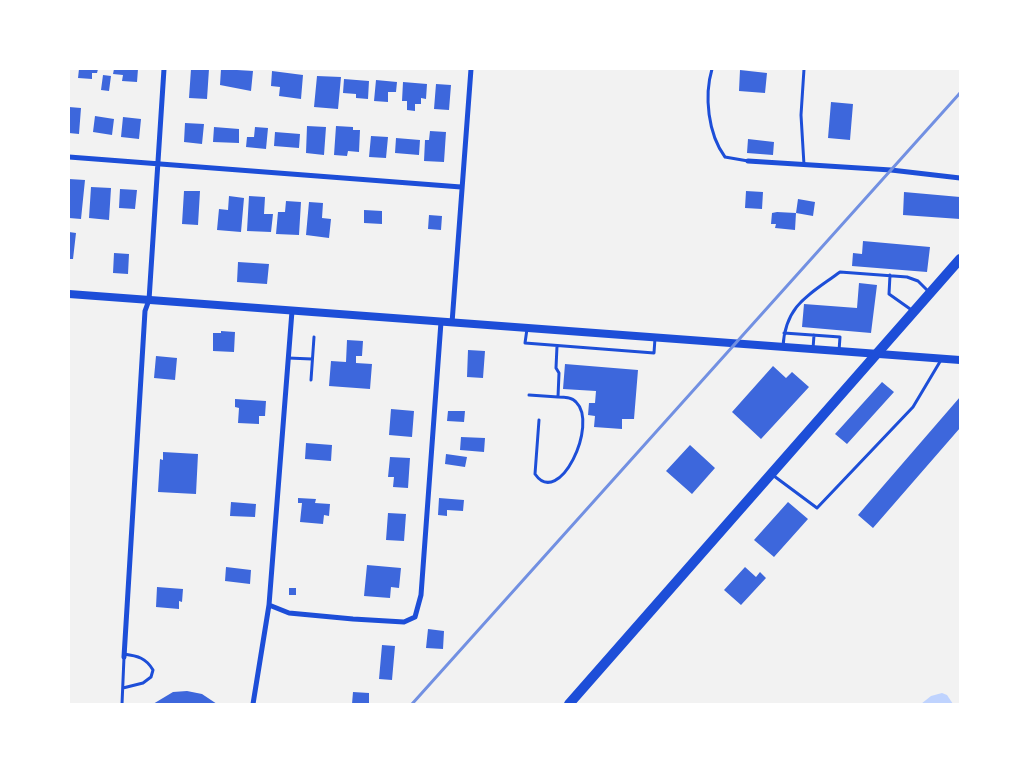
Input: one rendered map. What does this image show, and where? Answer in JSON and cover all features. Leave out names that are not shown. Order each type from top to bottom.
[{"type":"main road","points":[[569,704],[874,354],[960,259]]},
{"type":"street","points":[[124,656],[145,311],[149,300],[164,69]]},
{"type":"street","points":[[452,323],[471,69]]},
{"type":"street","points":[[69,157],[462,187]]},
{"type":"street","points":[[748,161],[960,178]]},
{"type":"street","points":[[69,294],[960,360]]},
{"type":"street","points":[[253,704],[269,605],[292,311]]},
{"type":"street","points":[[269,605],[289,613],[353,619],[404,622],[415,617],[421,595],[441,322]]},
{"type":"lane","points":[[712,69],[708,81],[707,105],[720,151],[725,157],[748,161]]},
{"type":"lane","points":[[804,69],[801,115],[804,165]]},
{"type":"lane","points":[[783,348],[784,333],[797,304],[840,272],[890,275],[918,281],[930,292]]},
{"type":"lane","points":[[890,275],[889,294],[913,311]]},
{"type":"lane","points":[[527,328],[526,343],[557,346],[654,353],[655,338]]},
{"type":"lane","points":[[784,333],[840,337],[839,352]]},
{"type":"lane","points":[[813,350],[814,335]]},
{"type":"lane","points":[[310,380],[314,337]]},
{"type":"lane","points":[[557,346],[558,396]]},
{"type":"lane","points":[[288,358],[312,359]]},
{"type":"lane","points":[[770,473],[816,508],[913,407],[941,359]]},
{"type":"lane","points":[[529,395],[571,398],[580,407],[582,413],[580,445],[577,454],[563,474],[555,480],[546,482],[539,480],[535,474],[539,420]]},
{"type":"lane","points":[[122,704],[124,656],[136,656],[148,661],[153,670],[151,677],[143,682],[123,688]]},
{"type":"water","points":[[942,693],[947,695],[953,704],[921,704],[931,696]]},
{"type":"building","points":[[79,69],[98,69],[97,73],[92,73],[92,79],[78,78]]},
{"type":"building","points":[[114,69],[138,69],[137,82],[122,81],[123,75],[113,74]]},
{"type":"building","points":[[191,69],[209,69],[207,99],[189,98]]},
{"type":"building","points":[[221,69],[253,71],[251,91],[220,85]]},
{"type":"building","points":[[740,70],[767,73],[765,93],[739,91]]},
{"type":"building","points":[[272,71],[303,75],[301,99],[279,96],[280,87],[271,86]]},
{"type":"building","points":[[103,75],[111,76],[109,91],[101,90]]},
{"type":"building","points":[[317,76],[341,77],[338,109],[314,107]]},
{"type":"building","points":[[344,79],[369,81],[368,99],[356,98],[356,94],[343,93]]},
{"type":"building","points":[[376,80],[397,82],[396,92],[388,92],[388,102],[374,101]]},
{"type":"building","points":[[403,82],[427,84],[426,99],[421,98],[421,104],[415,104],[415,111],[407,110],[407,101],[402,101]]},
{"type":"building","points":[[436,84],[451,85],[449,110],[434,109]]},
{"type":"building","points":[[831,102],[853,104],[850,140],[828,138]]},
{"type":"building","points":[[69,107],[81,108],[79,134],[69,133]]},
{"type":"building","points":[[95,116],[114,119],[112,135],[93,132]]},
{"type":"building","points":[[123,117],[141,119],[139,139],[121,137]]},
{"type":"building","points":[[185,123],[204,124],[202,144],[184,142]]},
{"type":"building","points":[[307,126],[326,127],[324,155],[306,153]]},
{"type":"building","points":[[336,126],[353,127],[353,130],[360,130],[359,152],[348,151],[347,156],[334,155]]},
{"type":"building","points":[[214,127],[239,129],[239,143],[213,142]]},
{"type":"building","points":[[255,127],[268,128],[266,149],[246,147],[247,137],[254,137]]},
{"type":"building","points":[[430,131],[446,132],[444,162],[424,161],[425,140],[429,140]]},
{"type":"building","points":[[275,132],[300,134],[299,148],[274,146]]},
{"type":"building","points":[[371,136],[388,137],[386,158],[369,157]]},
{"type":"building","points":[[396,138],[420,140],[419,155],[395,153]]},
{"type":"building","points":[[748,139],[774,142],[773,155],[747,153]]},
{"type":"building","points":[[69,179],[85,180],[81,219],[69,218]]},
{"type":"building","points":[[91,187],[111,188],[109,220],[89,218]]},
{"type":"building","points":[[120,189],[137,190],[135,209],[119,208]]},
{"type":"building","points":[[184,191],[200,191],[198,225],[182,224]]},
{"type":"building","points":[[746,191],[763,192],[762,209],[745,208]]},
{"type":"building","points":[[904,192],[960,197],[960,219],[903,215]]},
{"type":"building","points":[[229,196],[244,198],[241,232],[217,230],[219,209],[228,210]]},
{"type":"building","points":[[249,196],[265,197],[264,214],[273,214],[271,232],[247,231]]},
{"type":"building","points":[[798,199],[815,202],[813,216],[796,213]]},
{"type":"building","points":[[286,201],[301,202],[299,235],[276,234],[278,212],[285,212]]},
{"type":"building","points":[[309,202],[323,203],[322,218],[331,219],[329,238],[306,235]]},
{"type":"building","points":[[364,210],[382,211],[382,224],[364,223]]},
{"type":"building","points":[[772,213],[796,213],[795,230],[775,228],[776,224],[771,224]]},
{"type":"building","points":[[429,215],[442,216],[441,230],[428,229]]},
{"type":"building","points":[[69,232],[76,233],[73,259],[69,259]]},
{"type":"building","points":[[863,241],[930,247],[927,272],[852,266],[853,253],[862,254]]},
{"type":"building","points":[[114,253],[129,254],[128,274],[113,273]]},
{"type":"building","points":[[238,262],[269,264],[267,284],[237,282]]},
{"type":"building","points":[[859,283],[877,285],[871,333],[802,327],[804,304],[857,308]]},
{"type":"building","points":[[221,331],[235,332],[234,352],[213,351],[213,333],[221,333]]},
{"type":"building","points":[[347,340],[363,341],[362,356],[356,356],[356,363],[372,364],[370,389],[329,386],[331,361],[346,362]]},
{"type":"building","points":[[468,350],[485,351],[483,378],[467,377]]},
{"type":"building","points":[[156,356],[177,358],[175,380],[154,378]]},
{"type":"building","points":[[565,364],[638,370],[634,419],[622,419],[622,429],[594,427],[595,416],[588,415],[589,403],[595,403],[596,391],[563,389]]},
{"type":"building","points":[[773,366],[786,378],[792,372],[809,387],[761,439],[732,412]]},
{"type":"building","points":[[882,382],[894,392],[847,444],[835,434]]},
{"type":"building","points":[[960,397],[960,428],[873,528],[858,515]]},
{"type":"building","points":[[235,399],[266,401],[265,416],[259,416],[259,424],[238,423],[239,408],[235,407]]},
{"type":"building","points":[[391,409],[414,411],[412,437],[389,435]]},
{"type":"building","points":[[448,411],[465,411],[464,422],[447,421]]},
{"type":"building","points":[[461,437],[485,438],[484,452],[460,450]]},
{"type":"building","points":[[306,443],[332,445],[331,461],[305,459]]},
{"type":"building","points":[[690,445],[715,468],[692,494],[666,471]]},
{"type":"building","points":[[163,452],[198,454],[196,494],[158,492],[160,459],[163,460]]},
{"type":"building","points":[[446,454],[467,457],[465,467],[445,464]]},
{"type":"building","points":[[390,457],[410,458],[408,488],[393,487],[394,477],[388,477]]},
{"type":"building","points":[[298,498],[316,499],[315,503],[330,504],[329,516],[324,515],[323,524],[300,522],[302,503],[298,503]]},
{"type":"building","points":[[439,498],[464,500],[463,511],[447,510],[447,516],[438,515]]},
{"type":"building","points":[[231,502],[256,504],[255,517],[230,516]]},
{"type":"building","points":[[788,502],[808,519],[774,557],[754,540]]},
{"type":"building","points":[[388,513],[406,514],[404,541],[386,540]]},
{"type":"building","points":[[367,565],[401,568],[399,588],[391,587],[390,598],[364,596]]},
{"type":"building","points":[[226,567],[251,570],[250,584],[225,581]]},
{"type":"building","points":[[745,567],[756,577],[760,572],[766,578],[741,605],[724,590]]},
{"type":"building","points":[[157,587],[183,589],[182,602],[179,601],[179,609],[156,607]]},
{"type":"building","points":[[289,588],[296,588],[296,595],[289,595]]},
{"type":"building","points":[[428,629],[444,631],[443,649],[426,648]]},
{"type":"building","points":[[382,645],[395,646],[392,680],[379,679]]},
{"type":"building","points":[[187,691],[202,694],[217,704],[153,704],[173,692]]},
{"type":"building","points":[[353,692],[369,693],[369,704],[352,704]]},
{"type":"railway","points":[[412,704],[960,93]]}]
